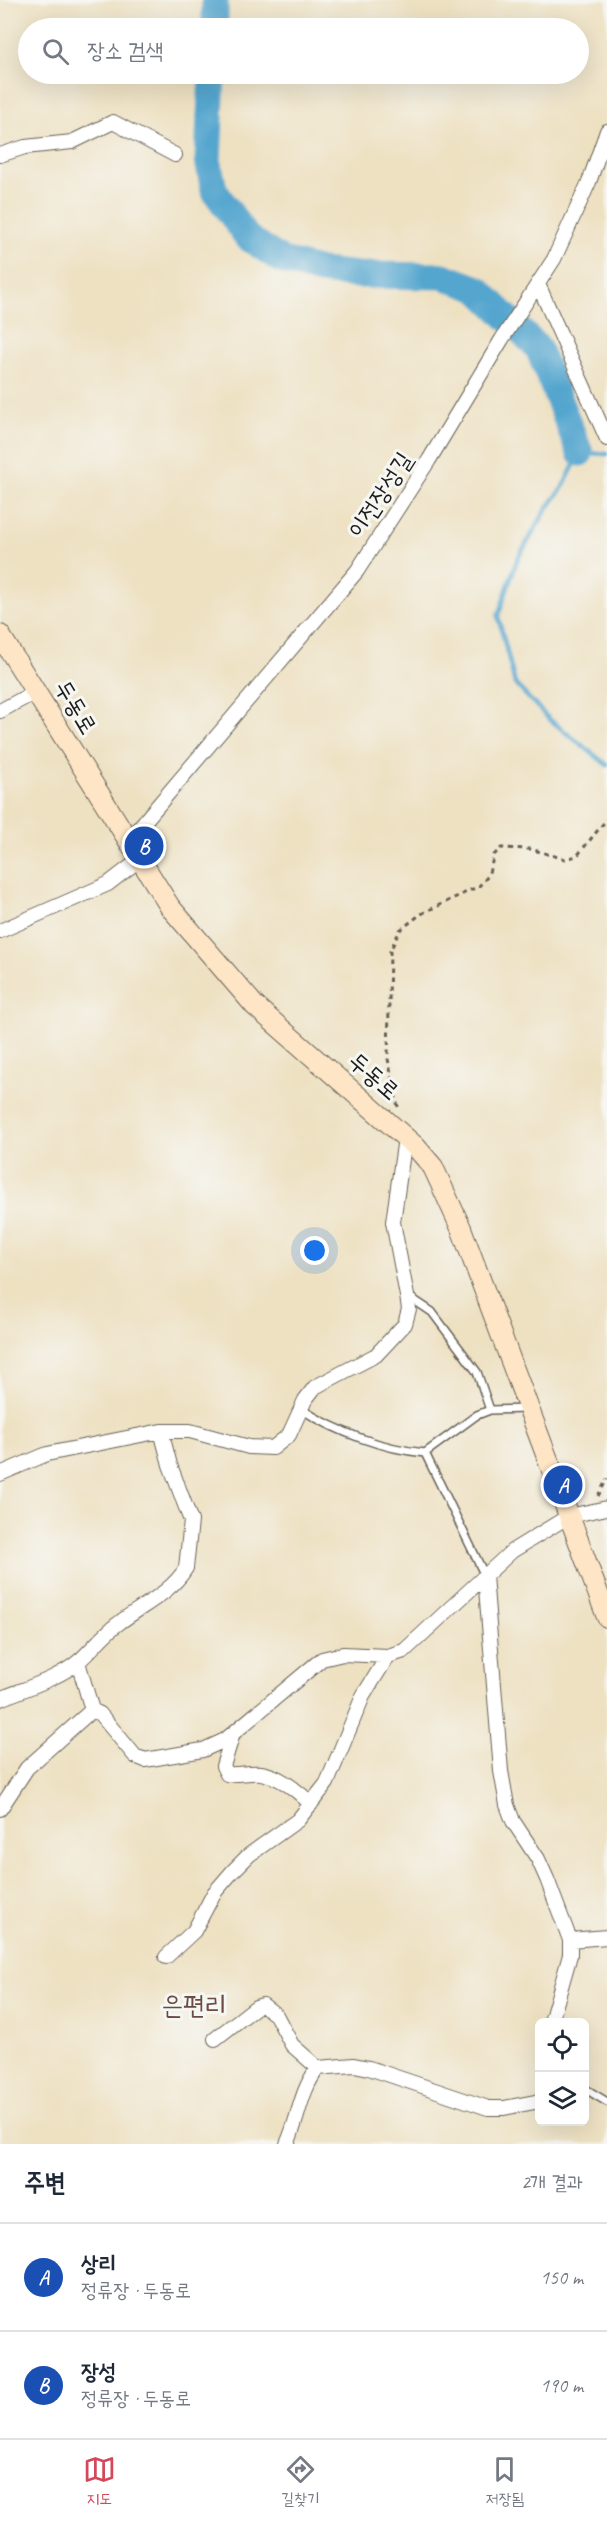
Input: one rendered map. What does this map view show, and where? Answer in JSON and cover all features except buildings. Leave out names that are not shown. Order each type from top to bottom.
[{"type":"main road","name":"두동로","points":[[0,635],[37,691],[127,842],[170,907],[255,1006],[405,1138],[433,1167],[461,1228],[607,1617]]},
{"type":"street","points":[[0,155],[25,147],[72,142],[113,122],[175,155]]},
{"type":"street","name":"이전장성길","points":[[127,842],[357,571],[429,460],[559,250],[589,182],[607,131]]},
{"type":"street","points":[[534,289],[607,439]]},
{"type":"street","points":[[0,711],[37,691]]},
{"type":"street","points":[[0,931],[108,884],[139,860]]},
{"type":"street","points":[[0,1474],[47,1454],[161,1431],[190,1431],[249,1447],[273,1448],[289,1435],[301,1409],[315,1387],[376,1355],[405,1324],[409,1309],[393,1222],[405,1138]]},
{"type":"street","points":[[0,1699],[78,1662],[104,1635],[148,1604],[182,1575],[186,1568],[190,1527],[189,1511],[170,1465],[161,1431]]},
{"type":"street","points":[[78,1662],[92,1710],[100,1714],[135,1756],[145,1760],[203,1750],[233,1734],[322,1659],[344,1654],[388,1656],[404,1650],[512,1551],[569,1516],[607,1508]]},
{"type":"street","points":[[484,1576],[506,1797],[513,1821],[538,1859],[547,1879],[570,1940],[570,1955],[552,2018]]},
{"type":"street","points":[[166,1957],[194,1931],[214,1893],[233,1871],[249,1855],[298,1820],[327,1783],[358,1705],[388,1656]]},
{"type":"street","points":[[0,1809],[27,1768],[92,1710]]},
{"type":"street","points":[[233,1734],[223,1766],[227,1774],[262,1773],[286,1784],[311,1804]]},
{"type":"street","points":[[570,1940],[607,1936]]},
{"type":"street","points":[[215,2039],[256,2007],[263,2005],[269,2007],[276,2015],[292,2045],[318,2068],[354,2066],[369,2068],[488,2108],[504,2108],[535,2102]]},
{"type":"street","points":[[287,2144],[296,2124],[303,2090],[318,2068]]},
{"type":"lane","points":[[407,1296],[432,1312],[477,1372],[490,1410]]},
{"type":"lane","points":[[301,1409],[325,1424],[404,1451],[426,1453],[477,1415],[490,1410],[529,1409]]},
{"type":"lane","points":[[426,1453],[484,1576]]},
{"type":"lane","points":[[589,2091],[607,2102]]},
{"type":"path","points":[[405,1138],[388,1059],[390,951],[400,930],[421,914],[479,886],[488,876],[494,855],[501,848],[530,849],[565,859],[577,856],[607,819]]},
{"type":"waterway","points":[[215,0],[215,18]]},
{"type":"waterway","points":[[212,84],[208,160],[214,190],[247,237],[281,260],[321,271],[358,275],[443,276],[478,289],[538,348],[580,453]]},
{"type":"waterway","points":[[607,454],[580,453],[563,487],[546,510],[517,560],[498,616],[515,684],[549,719],[607,765]]},
{"type":"place","name":"장성","points":[[144,846]]},
{"type":"place","name":"상리","points":[[563,1485]]},
{"type":"district","name":"은편리","points":[[194,2005]]}]
